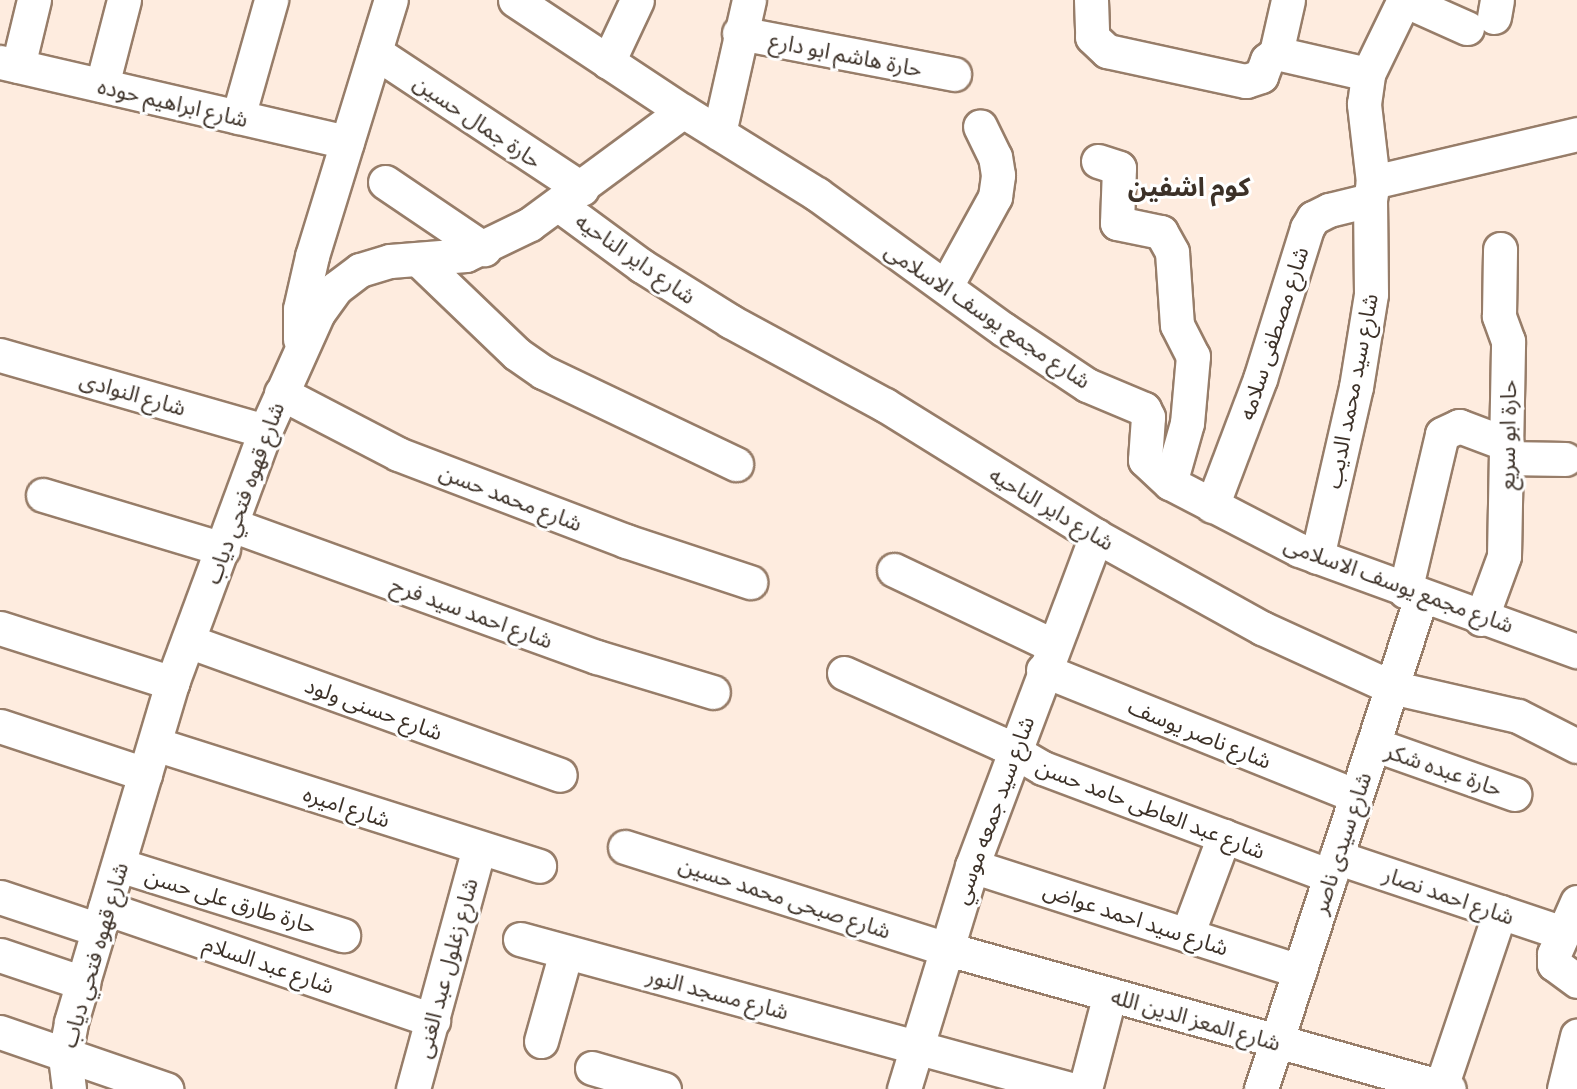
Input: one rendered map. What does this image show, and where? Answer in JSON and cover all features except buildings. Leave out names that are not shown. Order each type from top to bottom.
[{"type":"street","points":[[9,64],[34,0]]},
{"type":"street","points":[[102,85],[124,0]]},
{"type":"street","points":[[238,117],[271,0]]},
{"type":"street","points":[[299,353],[300,309],[312,256],[391,0]]},
{"type":"street","name":"شارع مجمع يوسف الاسلامى","points":[[515,0],[683,111],[817,194],[1087,385],[1144,409],[1148,417],[1145,460],[1170,483],[1317,557],[1481,619],[1539,634],[1577,651]]},
{"type":"street","points":[[608,62],[637,0]]},
{"type":"street","points":[[719,133],[739,33],[749,0]]},
{"type":"street","points":[[1091,0],[1092,36],[1107,51],[1252,81],[1261,76],[1267,60],[1276,53],[1288,0]]},
{"type":"street","points":[[1404,0],[1486,15]]},
{"type":"street","name":"شارع سيد محمد الديب","points":[[1317,557],[1356,387],[1371,294],[1372,191],[1364,104],[1368,74],[1404,0]]},
{"type":"street","name":"حارة هاشم ابو دارع","points":[[739,33],[954,74]]},
{"type":"street","name":"حارة جمال حسين","points":[[375,52],[570,197]]},
{"type":"street","points":[[1276,53],[1368,74]]},
{"type":"street","name":"شارع ابراهيم حوده","points":[[9,64],[347,142]]},
{"type":"street","name":"شارع قهوه فتحي دياب","points":[[69,1089],[64,1054],[172,683],[228,537],[265,431],[318,313],[336,288],[360,270],[390,261],[420,261],[484,249],[570,197],[683,111]]},
{"type":"street","points":[[946,286],[995,197],[998,175],[995,157],[980,126]]},
{"type":"street","points":[[1372,191],[1577,134]]},
{"type":"street","points":[[1098,161],[1119,168],[1117,223],[1161,232],[1172,252],[1177,325],[1193,356],[1187,423],[1170,483]]},
{"type":"street","points":[[385,182],[484,249]]},
{"type":"street","name":"شارع مصطفى سلامه","points":[[1212,506],[1260,379],[1307,228],[1313,218],[1372,191]]},
{"type":"street","name":"شارع داير الناحيه","points":[[570,197],[642,266],[720,315],[885,405],[1096,536],[1262,628],[1391,687],[1518,716],[1577,746]]},
{"type":"street","name":"حارة ابو سريع","points":[[1481,619],[1504,556],[1508,340],[1499,316],[1500,249]]},
{"type":"street","points":[[420,261],[517,354],[543,372],[736,464]]},
{"type":"street","name":"شارع النوادى","points":[[0,355],[265,431]]},
{"type":"street","name":"شارع محمد حسن","points":[[281,393],[398,454],[626,542],[750,582]]},
{"type":"street","name":"شارع سيدى ناصر","points":[[1261,1089],[1391,687],[1413,594],[1442,434],[1459,426],[1507,451]]},
{"type":"street","points":[[1507,451],[1565,459]]},
{"type":"street","name":"شارع احمد سيد فرح","points":[[43,495],[228,537],[597,657],[714,692]]},
{"type":"street","name":"شارع سيد جمعه موسي","points":[[904,1089],[944,948],[972,866],[1047,658],[1096,536]]},
{"type":"street","name":"شارع ناصر يوسف","points":[[894,570],[1047,658],[1356,796]]},
{"type":"street","points":[[0,628],[172,683]]},
{"type":"street","name":"شارع حسنى ولود","points":[[188,641],[560,775]]},
{"type":"street","name":"شارع عبد العاطى حامد حسن","points":[[844,673],[1014,751],[1043,768],[1224,836],[1333,866]]},
{"type":"street","name":"شارع اميره","points":[[0,726],[150,759],[539,866]]},
{"type":"street","name":"حارة عبده شكر","points":[[1373,744],[1514,794]]},
{"type":"street","points":[[1187,934],[1224,836]]},
{"type":"street","name":"شارع صبحى محمد حسين","points":[[625,847],[944,948]]},
{"type":"street","name":"شارع زغلول عبد الغنى","points":[[413,1089],[434,1020],[479,848]]},
{"type":"street","name":"حارة طارق على حسن","points":[[118,865],[343,935]]},
{"type":"street","name":"شارع سيد احمد عواض","points":[[972,866],[1300,971]]},
{"type":"street","name":"شارع احمد نصار","points":[[1333,866],[1500,912],[1563,933]]},
{"type":"street","name":"شارع عبد السلام","points":[[0,897],[102,919],[434,1020]]},
{"type":"street","points":[[1577,902],[1563,933],[1554,964],[1577,981]]},
{"type":"street","points":[[1445,1088],[1500,912]]},
{"type":"street","name":"شارع مسجد النور","points":[[520,939],[1070,1089]]},
{"type":"street","name":"شارع المعز الدين الله","points":[[944,948],[1445,1088]]},
{"type":"street","points":[[542,1041],[567,952]]},
{"type":"street","points":[[0,956],[83,983]]},
{"type":"street","points":[[1085,1089],[1110,994]]},
{"type":"street","points":[[0,1032],[166,1089]]},
{"type":"street","points":[[1564,1089],[1577,1036]]},
{"type":"street","points":[[592,1068],[664,1089]]},
{"type":"district","name":"كوم اشفين","points":[[1189,186]]}]
